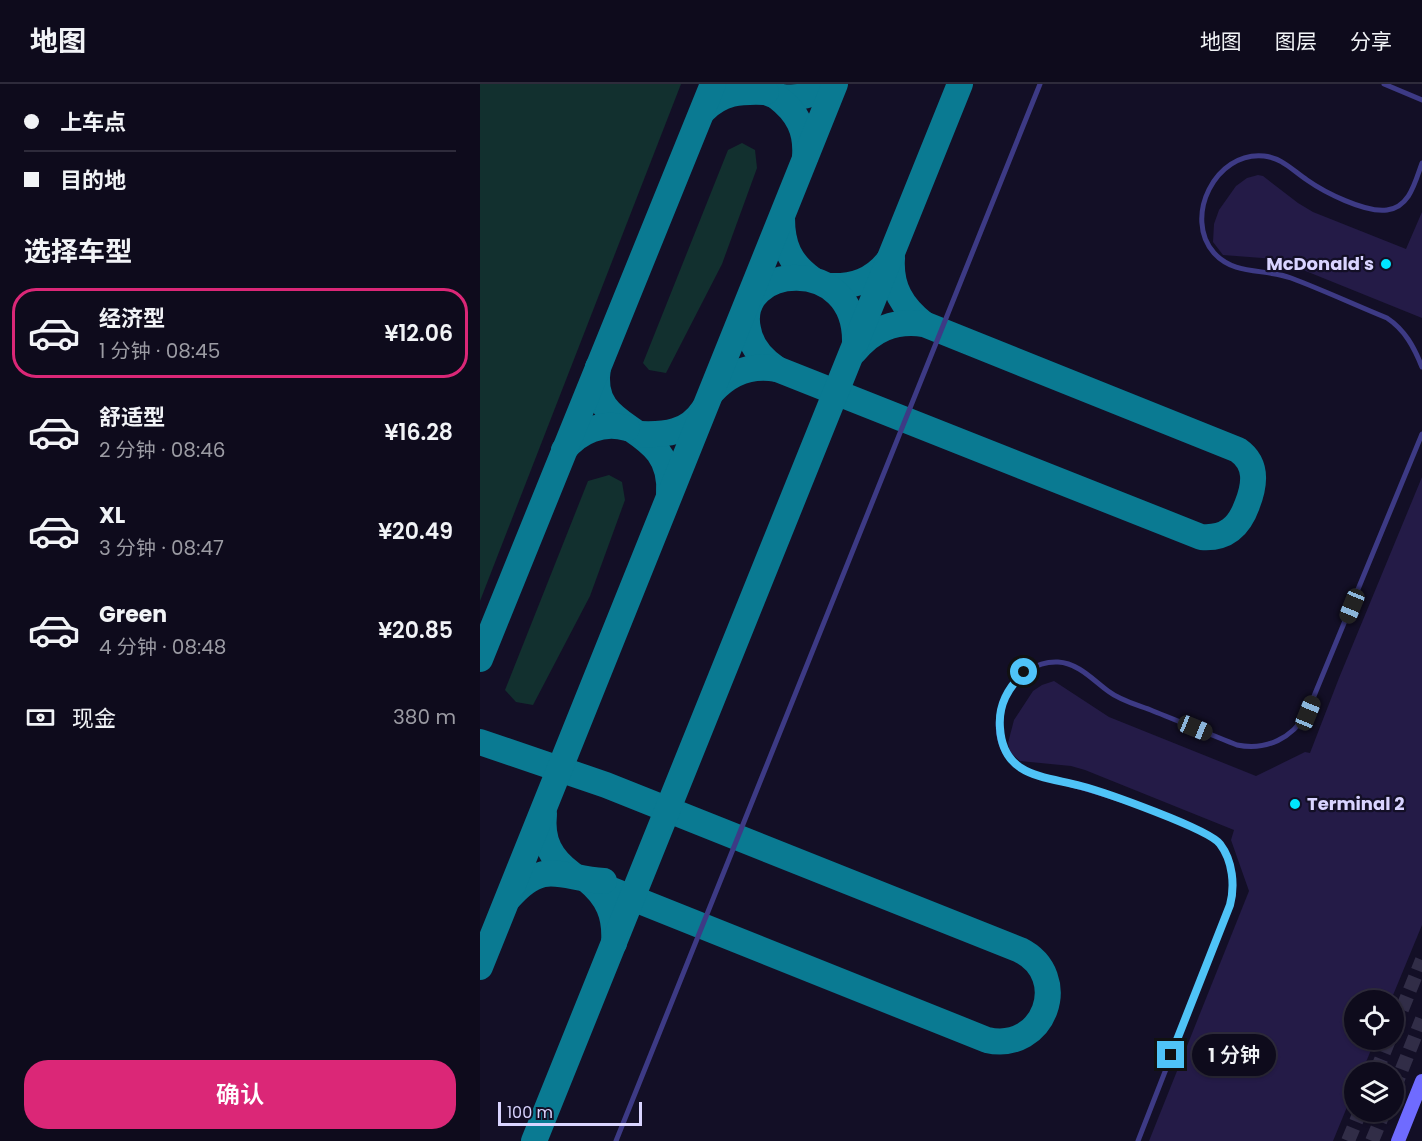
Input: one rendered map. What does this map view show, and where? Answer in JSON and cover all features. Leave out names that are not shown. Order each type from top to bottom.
[{"type":"street","points":[[1398,1141],[1422,1081]]},
{"type":"lane","points":[[616,1141],[1040,84]]},
{"type":"lane","points":[[1384,84],[1422,100]]},
{"type":"lane","points":[[1422,163],[1412,191],[1402,205],[1377,210],[1356,205],[1320,189],[1280,159],[1266,156],[1246,157],[1223,169],[1206,195],[1203,211],[1207,239],[1214,253],[1222,259],[1238,270],[1290,278],[1387,318],[1400,328],[1408,339],[1422,367]]},
{"type":"lane","points":[[1138,1141],[1230,905],[1233,893],[1232,875],[1220,844],[1203,831],[1082,786],[1028,772],[1014,763],[1006,754],[1001,741],[1000,717],[1006,694],[1024,672],[1037,665],[1057,662],[1069,664],[1083,671],[1119,698],[1238,745],[1257,747],[1278,741],[1291,733],[1308,713],[1422,434]]},
{"type":"green space","points":[[480,84],[681,84],[480,601]]},
{"type":"green space","points":[[742,143],[755,150],[757,168],[722,264],[666,373],[649,370],[643,363],[728,150]]},
{"type":"green space","points":[[609,475],[622,482],[625,500],[590,596],[533,705],[516,702],[505,690],[588,481]]},
{"type":"building","points":[[1263,176],[1313,212],[1406,249],[1422,212],[1422,318],[1276,259],[1223,255],[1213,242],[1214,224],[1219,210],[1236,186],[1247,178]]},
{"type":"building","name":"Terminal 2","points":[[1422,477],[1422,925],[1395,990],[1344,990],[1344,1050],[1371,1050],[1366,1062],[1344,1062],[1344,1114],[1333,1141],[1149,1141],[1249,891],[1231,840],[1234,830],[1085,770],[1071,766],[1020,761],[1010,752],[1008,743],[1014,720],[1033,691],[1054,681],[1109,717],[1256,776],[1305,752],[1310,753]]},
{"type":"taxiway","points":[[480,659],[713,84]]},
{"type":"taxiway","points":[[754,84],[772,94],[791,98],[811,94],[829,84]]},
{"type":"taxiway","points":[[480,967],[835,84]]},
{"type":"taxiway","points":[[534,1141],[960,84]]},
{"type":"taxiway","points":[[703,111],[724,96],[766,92]]},
{"type":"taxiway","points":[[777,97],[791,109],[800,123],[803,131],[805,157]]},
{"type":"taxiway","points":[[782,218],[789,253],[798,267],[812,279]]},
{"type":"taxiway","points":[[892,258],[893,278],[899,296],[909,311],[924,324]]},
{"type":"taxiway","points":[[829,286],[854,284],[869,278],[889,260]]},
{"type":"taxiway","points":[[777,369],[758,352],[748,329],[749,307],[759,291],[776,281],[797,278],[818,282],[837,294],[850,314],[855,343]]},
{"type":"taxiway","points":[[712,392],[726,379],[742,371],[758,368],[777,369],[1201,537],[1224,534],[1236,525],[1244,513],[1252,490],[1253,475],[1249,462],[1238,450],[924,324],[903,323],[885,328],[869,337],[854,352]]},
{"type":"taxiway","points":[[598,367],[598,390],[605,406],[617,419],[646,440],[659,453],[667,471],[669,495]]},
{"type":"taxiway","points":[[640,434],[667,433],[683,428],[697,418],[703,410]]},
{"type":"taxiway","points":[[564,450],[570,443],[592,429],[609,426],[627,428]]},
{"type":"taxiway","points":[[480,742],[606,785],[1020,950],[1036,962],[1045,977],[1048,993],[1045,1010],[1037,1024],[1024,1035],[1007,1041],[987,1040],[587,880],[600,893],[609,908],[614,924],[614,943]]},
{"type":"taxiway","points":[[544,814],[544,833],[549,848],[558,862],[572,874]]},
{"type":"taxiway","points":[[509,898],[522,885],[544,874],[554,873],[604,881]]},
{"type":"tunnel","points":[[1404,1004],[1422,960]]},
{"type":"tunnel","points":[[1404,1064],[1422,1019]]},
{"type":"tunnel","points":[[1380,1062],[1385,1050]]},
{"type":"tunnel","points":[[1348,1141],[1356,1122]]},
{"type":"tunnel","points":[[1372,1141],[1380,1122]]},
{"type":"place","name":"McDonald's","points":[[1386,264]]},
{"type":"place","name":"Terminal 2","points":[[1295,804]]},
{"type":"route","points":[[1024,672],[1006,694],[1000,717],[1001,741],[1006,754],[1014,763],[1028,772],[1082,786],[1203,831],[1220,844],[1224,852],[1234,884],[1230,905],[1171,1055]]}]
